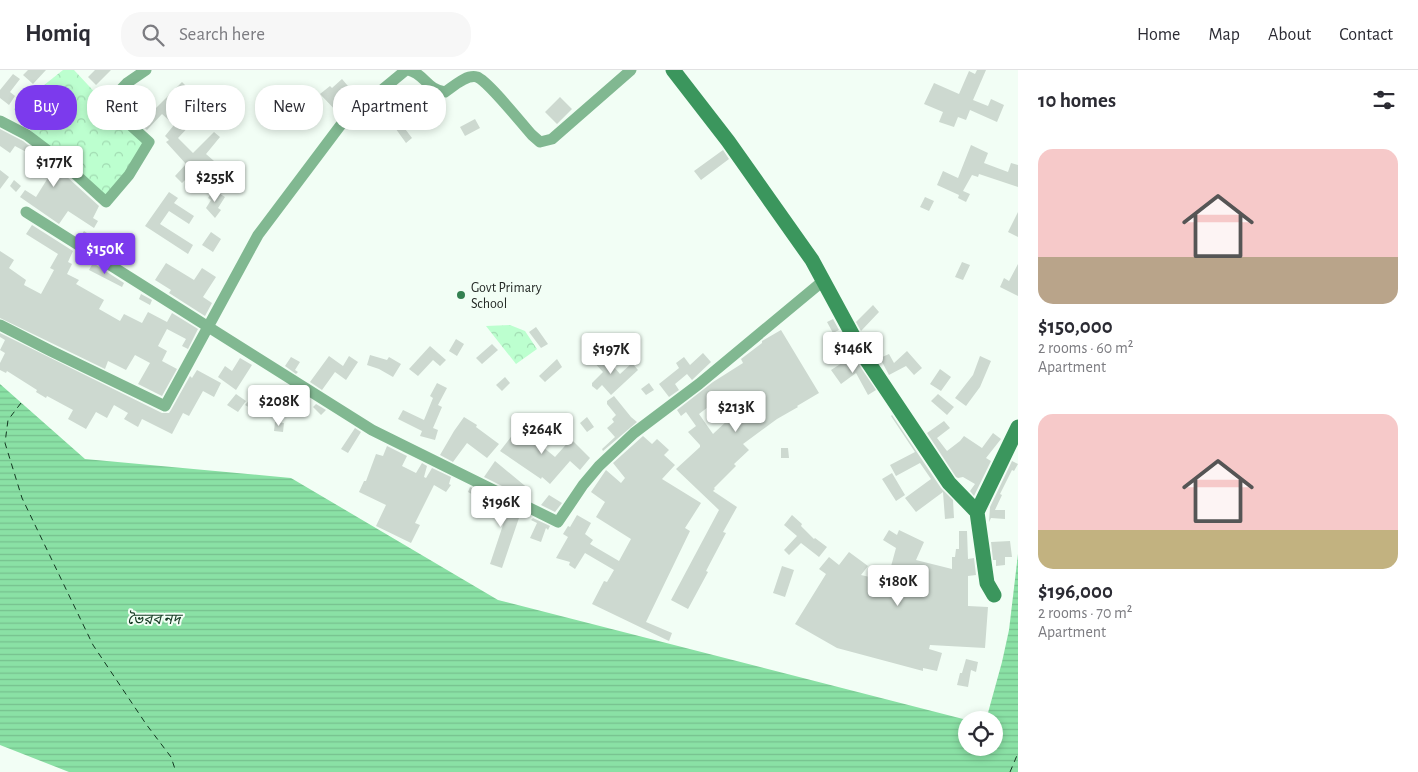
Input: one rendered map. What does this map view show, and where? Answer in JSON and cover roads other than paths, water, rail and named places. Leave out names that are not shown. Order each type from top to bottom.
[{"type":"main road","points":[[673,70],[728,141],[812,260],[864,356],[949,483],[977,512]]},
{"type":"main road","points":[[994,595],[987,583],[977,512],[1018,428]]},
{"type":"street","points":[[0,121],[26,135],[60,160],[106,202],[129,175],[149,142],[107,104],[127,83],[146,70]]},
{"type":"street","points":[[0,325],[165,406],[258,235],[343,122],[407,70],[418,72],[436,91],[445,92],[468,78],[477,78],[487,85],[540,142],[552,139],[632,70]]},
{"type":"street","points":[[26,212],[207,328],[372,430],[558,522],[594,472],[634,433],[699,384],[823,281]]},
{"type":"water","name":"ভৈরব নদ","points":[[0,384],[85,459],[291,478],[498,600],[958,718],[958,756],[1003,756],[1003,711],[988,711],[1009,630],[1018,554],[1018,772],[69,772],[0,745]]},
{"type":"place","name":"Govt Primary School","points":[[461,295]]}]
